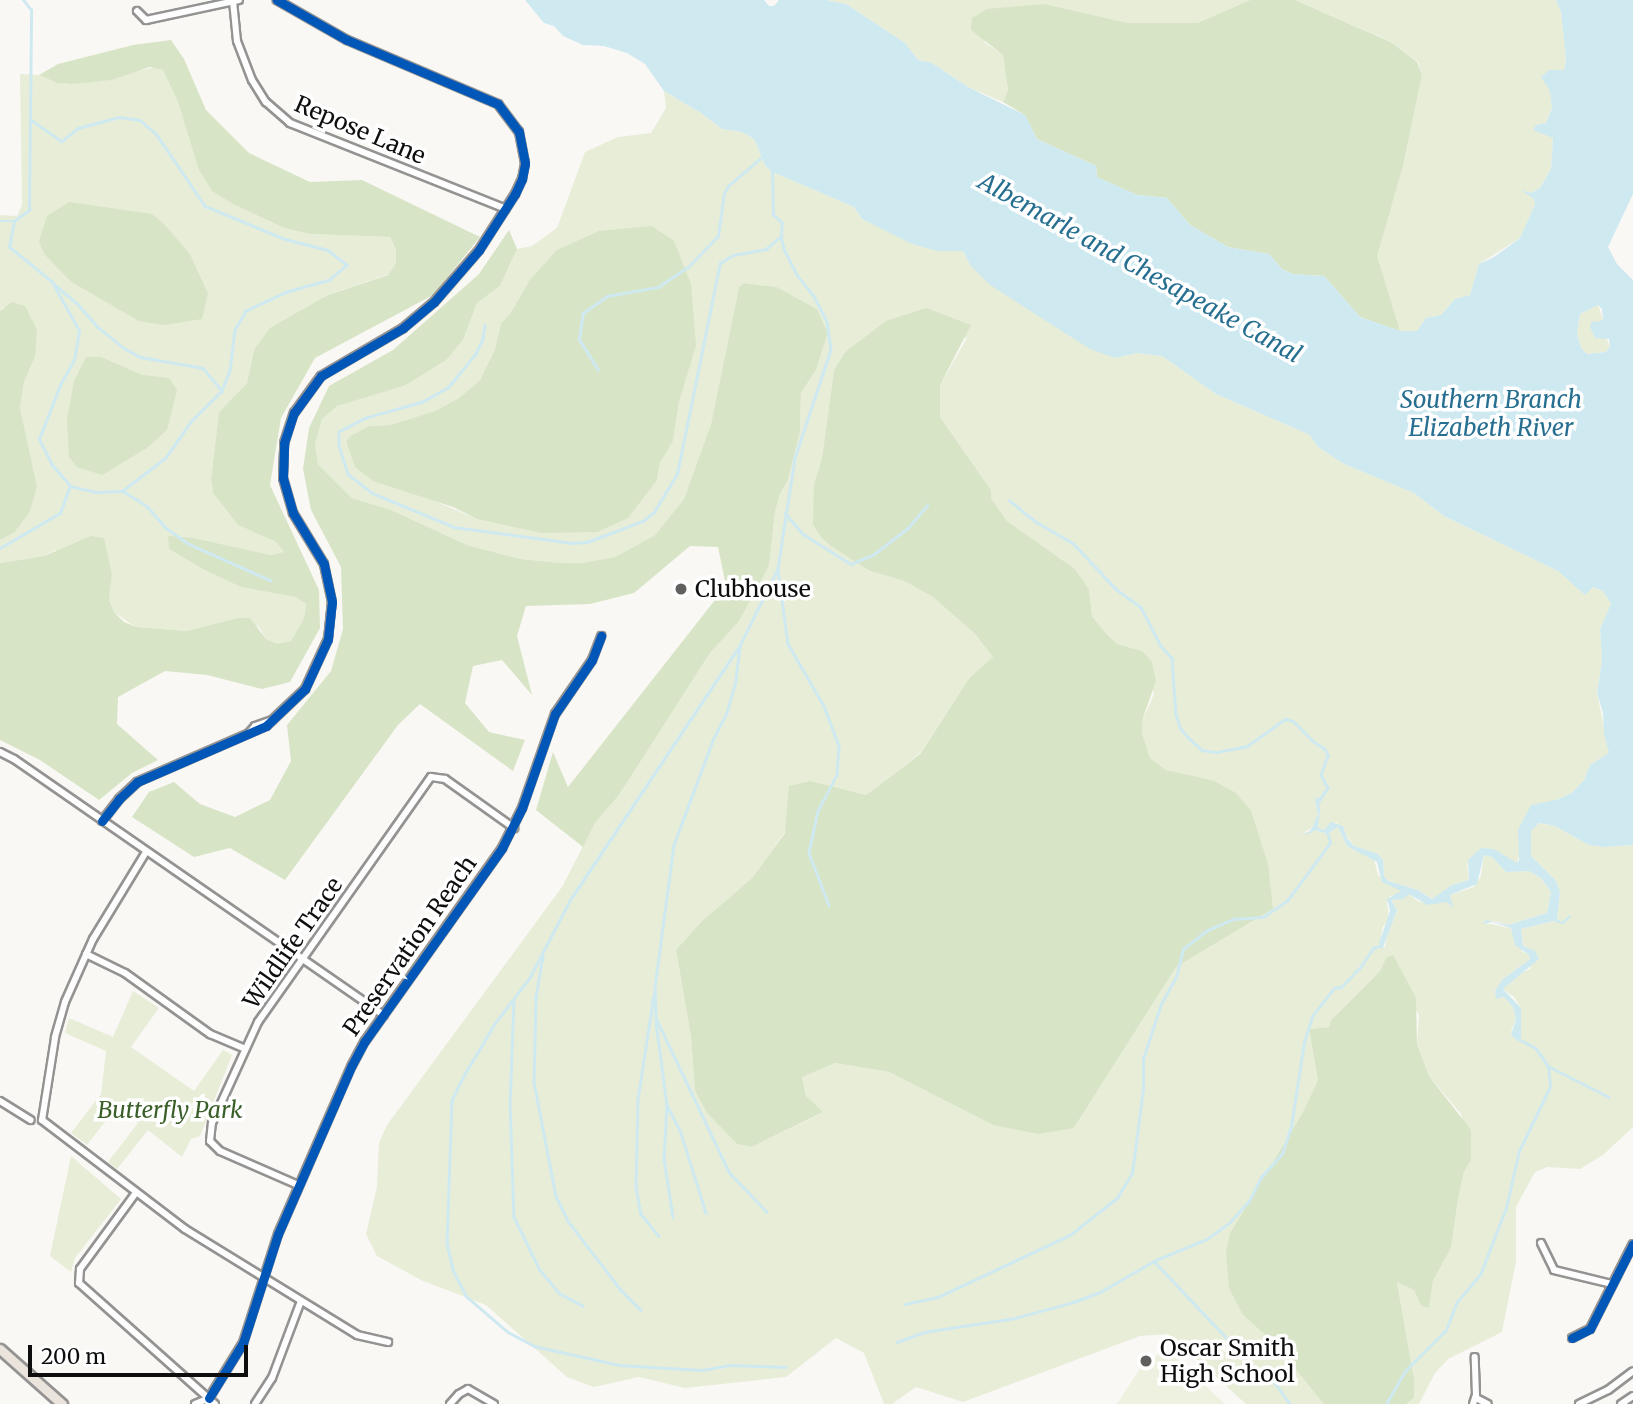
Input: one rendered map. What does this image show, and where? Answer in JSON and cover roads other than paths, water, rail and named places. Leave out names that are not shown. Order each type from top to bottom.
[{"type":"main road","points":[[0,1349],[62,1404]]},
{"type":"street","points":[[137,11],[146,20],[239,0]]},
{"type":"street","points":[[102,821],[137,782],[248,733],[264,721],[274,720],[299,696],[316,670],[328,639],[332,610],[331,592],[324,564],[293,513],[283,478],[284,443],[294,413],[321,376],[403,328],[434,302],[471,261],[506,209],[519,186],[524,163],[519,132],[498,104],[346,40],[277,0]]},
{"type":"street","name":"Repose Lane","points":[[233,1],[237,41],[252,80],[266,102],[290,123],[506,209]]},
{"type":"street","name":"Preservation Reach","points":[[208,1401],[243,1343],[298,1185],[352,1065],[514,828],[555,714],[592,660],[601,636]]},
{"type":"street","points":[[0,752],[384,1015]]},
{"type":"street","name":"Wildlife Trace","points":[[298,1185],[220,1151],[210,1141],[210,1128],[258,1022],[431,778],[445,779],[514,828]]},
{"type":"street","points":[[146,852],[86,954],[60,1020],[41,1117],[47,1126],[185,1229],[357,1335],[388,1342]]},
{"type":"street","points":[[86,954],[125,973],[210,1034],[244,1049]]},
{"type":"street","points":[[0,1101],[30,1120]]},
{"type":"street","points":[[135,1194],[80,1269],[79,1283],[208,1401],[215,1404]]},
{"type":"street","points":[[1541,1243],[1554,1270],[1612,1284]]},
{"type":"street","points":[[1572,1338],[1590,1329],[1633,1244]]},
{"type":"street","points":[[1624,1261],[1633,1266]]},
{"type":"street","points":[[255,1404],[272,1378],[301,1301]]},
{"type":"street","points":[[1475,1357],[1475,1401],[1488,1404]]},
{"type":"street","points":[[1579,1404],[1608,1390],[1633,1371]]},
{"type":"street","points":[[450,1404],[468,1389],[475,1390],[494,1404]]},
{"type":"street","points":[[1620,1404],[1633,1396]]},
{"type":"street","points":[[195,1404],[208,1401]]},
{"type":"water","name":"Southern Branch Elizabeth River","points":[[525,0],[764,0],[769,6],[774,6],[779,0],[826,0],[846,4],[905,43],[918,60],[932,63],[968,87],[1025,115],[1037,139],[1096,166],[1097,177],[1137,195],[1167,198],[1190,225],[1228,247],[1269,254],[1282,269],[1292,274],[1324,276],[1360,317],[1400,331],[1417,331],[1426,318],[1441,315],[1455,299],[1470,295],[1479,264],[1494,257],[1520,238],[1535,204],[1534,199],[1521,190],[1531,193],[1540,188],[1551,169],[1553,138],[1533,130],[1536,125],[1546,123],[1552,108],[1550,91],[1541,77],[1549,70],[1564,70],[1566,59],[1561,12],[1556,0],[1633,0],[1633,194],[1608,247],[1617,264],[1633,280],[1633,845],[1589,845],[1555,826],[1539,823],[1531,831],[1531,856],[1556,881],[1560,892],[1557,919],[1562,922],[1569,915],[1571,917],[1563,924],[1553,921],[1521,929],[1523,946],[1535,951],[1539,959],[1503,989],[1521,1008],[1521,1038],[1518,1041],[1511,1035],[1516,1019],[1513,1007],[1504,997],[1496,999],[1495,991],[1502,980],[1530,959],[1529,955],[1515,945],[1511,928],[1492,922],[1483,924],[1486,920],[1508,925],[1547,913],[1551,892],[1541,878],[1529,871],[1506,872],[1492,857],[1484,855],[1477,884],[1450,895],[1453,908],[1447,902],[1427,905],[1409,894],[1403,899],[1391,900],[1397,910],[1382,950],[1379,943],[1390,911],[1387,899],[1401,891],[1382,882],[1377,862],[1347,846],[1338,827],[1327,834],[1315,830],[1309,834],[1297,834],[1308,833],[1312,828],[1318,814],[1315,800],[1318,796],[1320,810],[1318,828],[1324,830],[1331,822],[1343,826],[1347,838],[1354,846],[1378,854],[1383,860],[1384,876],[1388,881],[1418,890],[1432,899],[1452,885],[1469,880],[1468,860],[1481,848],[1494,849],[1517,863],[1518,830],[1531,805],[1559,799],[1573,792],[1584,780],[1590,765],[1609,753],[1597,693],[1602,660],[1600,629],[1611,604],[1603,591],[1593,587],[1585,595],[1558,571],[1444,516],[1414,493],[1344,464],[1317,446],[1310,435],[1216,394],[1162,356],[1137,353],[1115,358],[1090,349],[990,285],[970,265],[963,251],[937,251],[912,244],[862,219],[854,207],[775,173],[766,167],[754,139],[742,132],[722,129],[664,91],[645,64],[627,53],[604,46],[583,45],[563,36],[554,26],[544,23]],"holes":[[[1598,305],[1602,309],[1603,319],[1599,322],[1592,321],[1590,327],[1595,338],[1609,339],[1610,346],[1606,352],[1587,354],[1581,348],[1577,334],[1580,314]]]},
{"type":"waterway","points":[[0,221],[14,221],[29,210],[31,10],[23,0]]},
{"type":"waterway","points":[[30,119],[62,141],[78,128],[119,117],[140,120],[157,135],[205,206],[285,239],[328,250],[347,265],[330,280],[287,292],[246,311],[235,330],[230,371],[222,391],[191,422],[166,458],[123,491]]},
{"type":"waterway","points":[[598,370],[579,340],[583,313],[607,296],[658,287],[689,266],[718,236],[724,193],[728,186],[763,156]]},
{"type":"waterway","points":[[485,325],[483,339],[476,354],[448,388],[423,402],[366,418],[339,432],[339,446],[348,474],[372,493],[454,527],[572,543],[587,542],[643,521],[654,512],[677,474],[720,263],[733,255],[766,249],[781,236],[782,223],[773,215],[772,170]]},
{"type":"waterway","points":[[0,548],[60,513],[70,486],[52,465],[39,439],[60,385],[74,360],[79,331],[52,282],[9,247],[14,221]]},
{"type":"waterway","points":[[781,236],[784,249],[797,275],[814,296],[827,322],[831,350],[795,458],[778,569],[740,646],[570,901],[530,978],[495,1024],[464,1076],[452,1101],[447,1243],[453,1270],[466,1296],[508,1332],[534,1346],[619,1365],[702,1370],[730,1365],[786,1367]]},
{"type":"waterway","points":[[54,284],[77,303],[99,328],[124,348],[140,357],[203,368],[222,391]]},
{"type":"waterway","points":[[70,486],[95,492],[123,491],[147,506],[166,528],[189,544],[270,580]]},
{"type":"waterway","points":[[1009,500],[1035,521],[1074,544],[1116,589],[1141,607],[1161,646],[1172,658],[1176,715],[1181,729],[1191,740],[1202,750],[1217,752],[1247,746],[1285,719],[1293,721],[1325,749],[1328,755],[1321,775],[1328,788],[1318,803]]},
{"type":"waterway","points":[[785,513],[803,534],[851,564],[874,554],[908,528],[927,505]]},
{"type":"waterway","points":[[778,570],[788,644],[824,706],[839,746],[837,775],[818,811],[809,853],[829,905]]},
{"type":"waterway","points":[[740,647],[735,685],[727,713],[714,738],[674,845],[655,988],[656,1018],[729,1172],[767,1212]]},
{"type":"waterway","points":[[905,1304],[938,1297],[1070,1235],[1117,1198],[1132,1173],[1143,1089],[1143,1059],[1161,1004],[1176,977],[1183,949],[1206,931],[1233,919],[1263,917],[1287,901],[1330,843],[1327,832]]},
{"type":"waterway","points":[[897,1342],[924,1332],[1015,1318],[1074,1302],[1102,1291],[1154,1261],[1207,1239],[1230,1222],[1249,1201],[1262,1176],[1282,1154],[1291,1127],[1304,1042],[1313,1015],[1334,988],[1341,987],[1361,966],[1373,948],[1380,946]]},
{"type":"waterway","points":[[543,956],[536,997],[534,1082],[556,1196],[568,1221],[621,1290],[641,1310]]},
{"type":"waterway","points":[[654,995],[638,1100],[636,1187],[641,1214],[659,1236]]},
{"type":"waterway","points":[[514,1001],[510,1103],[514,1217],[540,1270],[559,1293],[583,1306]]},
{"type":"waterway","points":[[656,1022],[667,1106],[664,1159],[673,1217]]},
{"type":"waterway","points":[[1517,1038],[1536,1048],[1548,1066],[1609,1097]]},
{"type":"waterway","points":[[1386,1404],[1405,1371],[1446,1330],[1457,1302],[1480,1275],[1506,1208],[1519,1151],[1550,1087],[1548,1066]]},
{"type":"waterway","points":[[668,1107],[681,1133],[706,1213]]},
{"type":"waterway","points":[[1154,1261],[1254,1367],[1276,1384],[1290,1404]]},
{"type":"place","name":"Clubhouse","points":[[681,589]]},
{"type":"place","name":"Oscar Smith High School","points":[[1146,1361]]},
{"type":"water label","name":"Albemarle and Chesapeake Canal","points":[[1140,268]]},
{"type":"park label","name":"Butterfly Park","points":[[170,1110]]}]
